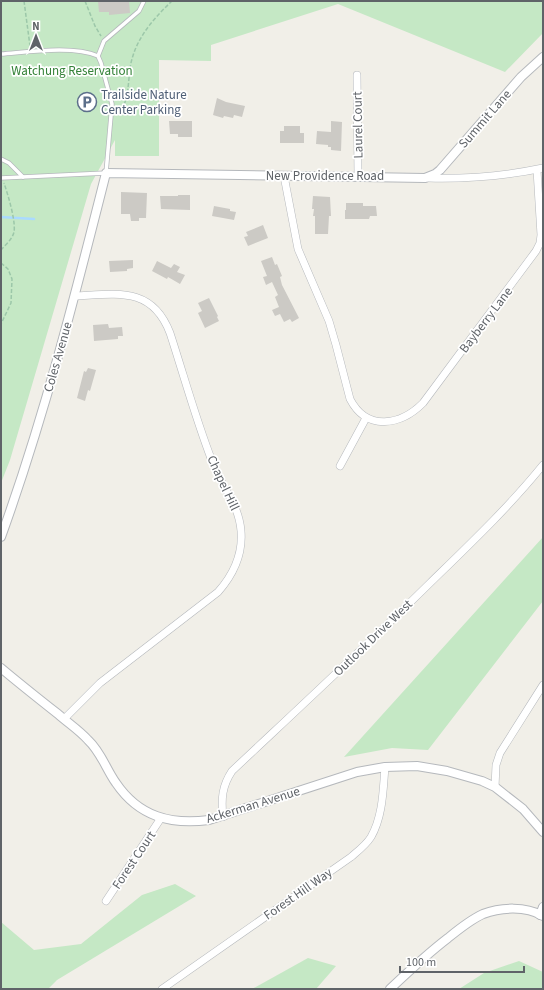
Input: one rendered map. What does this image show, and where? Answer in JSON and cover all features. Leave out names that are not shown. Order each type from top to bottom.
[{"type":"street","name":"Summit Lane","points":[[425,178],[440,170],[521,77],[543,57]]},
{"type":"street","name":"Laurel Court","points":[[357,75],[358,176]]},
{"type":"street","name":"New Providence Road","points":[[106,173],[457,178],[480,177],[540,169]]},
{"type":"street","name":"Bayberry Lane","points":[[366,418],[380,422],[395,420],[410,415],[423,404],[536,251],[540,243],[541,235],[540,169]]},
{"type":"street","name":"Coles Avenue","points":[[1,538],[36,434],[75,296],[106,173]]},
{"type":"street","points":[[284,176],[298,249],[329,321],[350,399],[354,406],[366,418],[340,466]]},
{"type":"street","name":"Chapel Hill","points":[[64,719],[100,683],[218,592],[228,580],[236,565],[241,541],[240,524],[236,508],[212,463],[170,333],[160,314],[143,300],[128,295],[75,296]]},
{"type":"street","name":"Outlook Drive West","points":[[222,817],[222,790],[232,771],[370,642],[460,554],[524,488],[543,465]]},
{"type":"street","name":"Ackerman Avenue","points":[[1,668],[86,737],[102,756],[115,782],[127,796],[145,810],[161,818],[172,821],[190,822],[209,820],[222,817],[349,774],[385,767],[417,766],[433,768],[469,777],[495,787],[523,810],[543,832]]},
{"type":"street","points":[[495,787],[497,759],[543,685]]},
{"type":"street","name":"Forest Hill Way","points":[[162,989],[351,857],[363,847],[371,837],[378,820],[382,803],[385,767]]},
{"type":"street","name":"Forest Court","points":[[106,901],[161,818]]},
{"type":"street","points":[[390,989],[424,956],[465,924],[482,915],[494,911],[512,909],[542,912]]},
{"type":"lane","points":[[2,178],[106,173],[111,119],[111,100],[98,56],[104,41],[139,11],[144,1]]},
{"type":"lane","points":[[1,54],[31,51],[79,51],[98,56]]},
{"type":"lane","points":[[1,158],[9,163],[23,177]]},
{"type":"path","points":[[24,1],[31,51]]},
{"type":"path","points":[[85,1],[95,26],[104,41]]},
{"type":"path","points":[[111,119],[120,112],[126,98],[132,58],[141,38],[155,17],[172,1]]},
{"type":"path","points":[[1,250],[13,234],[14,228],[12,212],[2,178]]},
{"type":"path","points":[[1,263],[8,269],[12,279],[10,303],[1,324]]},
{"type":"green space","name":"Watchung Reservation","points":[[1,1],[543,1],[543,33],[505,72],[338,4],[211,45],[211,61],[159,60],[159,156],[115,156],[115,140],[91,184],[10,460],[1,483]]},
{"type":"green space","points":[[543,537],[543,601],[428,750],[392,748],[344,757]]},
{"type":"green space","points":[[175,884],[196,896],[57,980],[48,989],[1,989],[1,922],[34,950],[81,944],[142,895]]},
{"type":"green space","points":[[308,958],[336,966],[316,989],[252,989]]},
{"type":"green space","points":[[519,961],[543,972],[543,989],[459,989],[484,973]]},
{"type":"building","points":[[98,1],[129,1],[130,13],[109,15],[109,12],[99,12]]},
{"type":"building","points":[[217,98],[226,102],[245,106],[242,117],[234,115],[233,118],[224,116],[223,118],[213,115]]},
{"type":"building","points":[[169,121],[192,121],[192,137],[178,137],[178,134],[170,134]]},
{"type":"building","points":[[331,121],[342,122],[341,151],[331,150],[331,147],[328,147],[328,145],[316,144],[317,131],[331,132]]},
{"type":"building","points":[[284,126],[300,126],[300,133],[304,133],[304,143],[280,143],[280,131],[284,131]]},
{"type":"building","points":[[121,192],[147,193],[146,218],[139,218],[139,221],[131,221],[130,214],[121,214]]},
{"type":"building","points":[[190,195],[190,210],[161,209],[160,196]]},
{"type":"building","points":[[313,196],[330,197],[331,216],[329,216],[328,234],[315,234],[315,216],[313,216],[314,209],[312,209]]},
{"type":"building","points":[[346,203],[363,203],[363,206],[376,206],[377,216],[370,216],[369,219],[345,219]]},
{"type":"building","points":[[214,206],[230,209],[230,211],[236,212],[234,220],[212,216]]},
{"type":"building","points":[[263,225],[268,238],[248,246],[244,237],[248,236],[246,232]]},
{"type":"building","points":[[272,257],[282,276],[280,277],[282,285],[299,318],[292,322],[290,319],[284,322],[280,314],[275,316],[272,310],[279,307],[275,297],[278,295],[272,282],[266,285],[263,277],[267,276],[261,261]]},
{"type":"building","points":[[133,260],[133,268],[127,269],[127,271],[110,272],[109,261]]},
{"type":"building","points":[[157,261],[171,268],[174,264],[180,267],[177,272],[185,275],[180,284],[168,277],[167,279],[152,271]]},
{"type":"building","points":[[209,298],[219,321],[205,328],[198,313],[202,311],[198,303]]},
{"type":"building","points":[[108,324],[109,328],[122,327],[123,336],[118,336],[118,339],[94,341],[93,325]]},
{"type":"building","points":[[88,368],[96,370],[90,391],[88,390],[85,401],[77,398],[84,371],[86,372]]},
{"type":"waterway","points":[[1,217],[34,219]]},
{"type":"place","name":"Trailside Nature Center Parking","points":[[87,102]]}]
